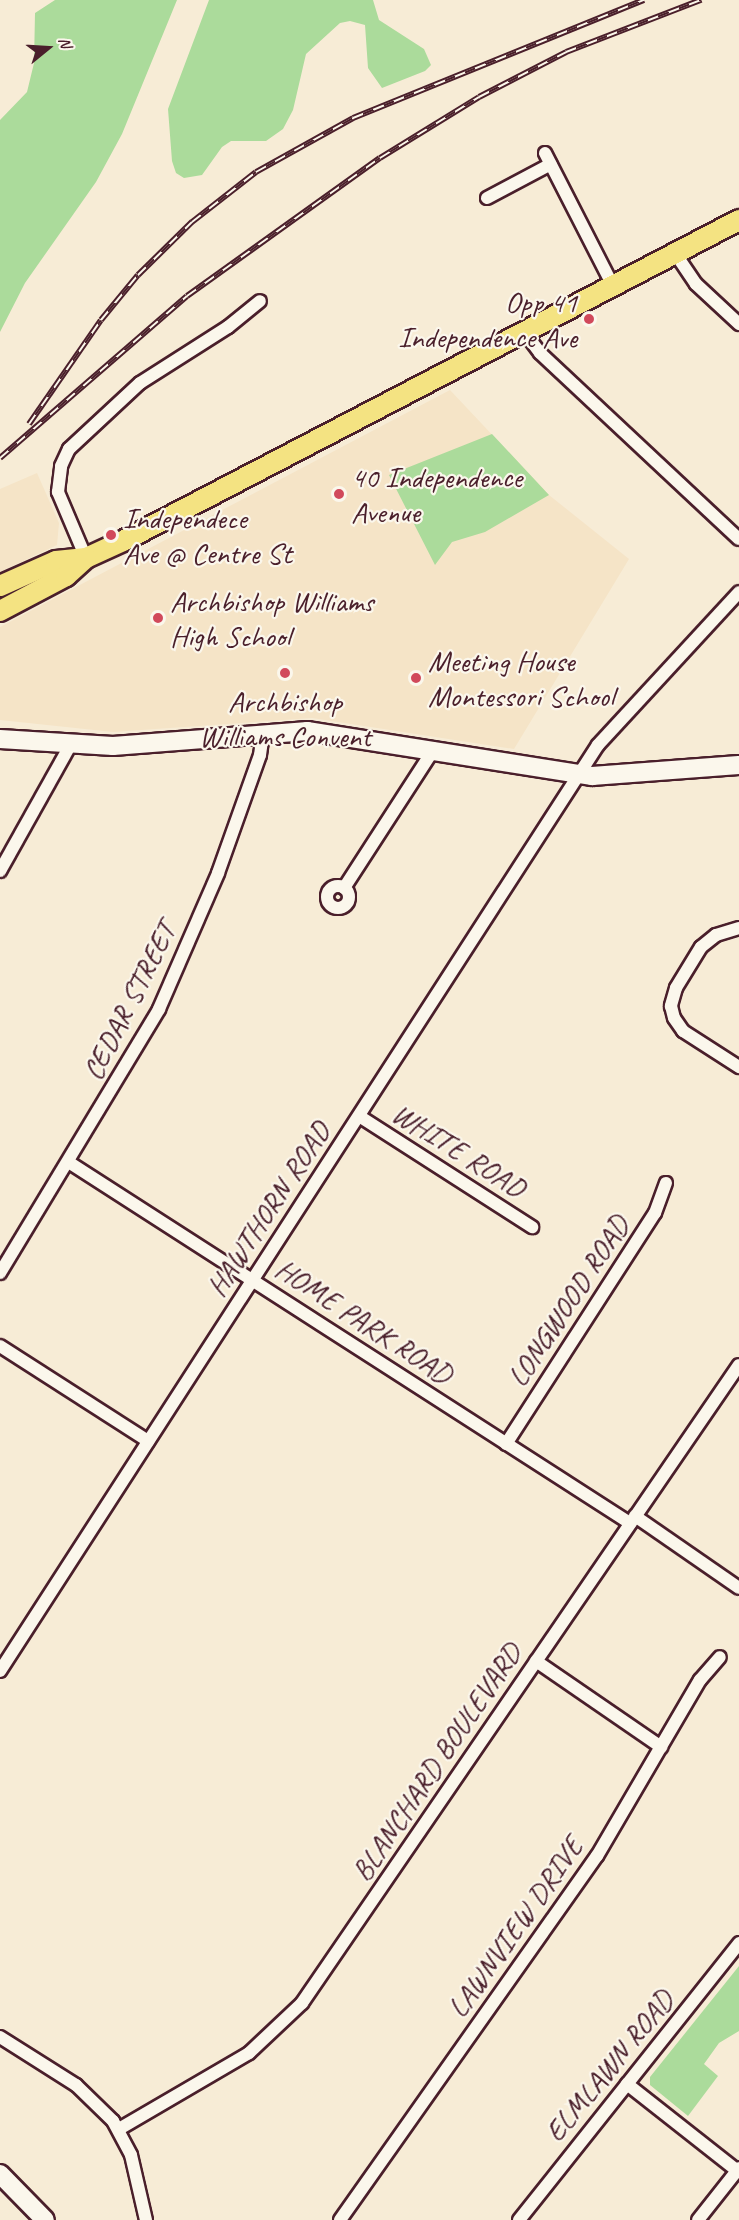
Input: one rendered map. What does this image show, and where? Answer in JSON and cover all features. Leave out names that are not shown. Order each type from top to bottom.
[{"type":"main road","points":[[0,610],[66,576],[86,558],[525,333],[739,220]]},
{"type":"main road","points":[[0,586],[56,561],[86,558]]},
{"type":"street","points":[[487,198],[548,158],[612,286]]},
{"type":"street","points":[[675,254],[691,278],[739,324]]},
{"type":"street","points":[[86,558],[58,492],[61,466],[69,449],[140,382],[228,327],[260,301]]},
{"type":"street","points":[[525,333],[540,352],[739,539]]},
{"type":"street","name":"HAWTHORN ROAD","points":[[0,1671],[579,774],[608,732],[739,592]]},
{"type":"street","points":[[0,739],[70,746],[127,746],[262,733],[319,732],[579,774],[612,776],[739,765]]},
{"type":"street","name":"CEDAR STREET","points":[[2,1266],[70,1163],[146,1034],[185,954],[256,766],[262,733]]},
{"type":"street","points":[[0,870],[70,746]]},
{"type":"street","points":[[344,888],[434,749]]},
{"type":"street","points":[[739,928],[716,935],[701,947],[676,988],[671,1006],[674,1018],[683,1031],[739,1067]]},
{"type":"street","name":"WHITE ROAD","points":[[358,1116],[532,1227]]},
{"type":"street","name":"HOME PARK ROAD","points":[[70,1163],[506,1444],[739,1588]]},
{"type":"street","name":"LONGWOOD ROAD","points":[[506,1444],[655,1213],[666,1183]]},
{"type":"street","points":[[0,1346],[148,1441]]},
{"type":"street","name":"BLANCHARD BOULEVARD","points":[[119,2129],[249,2053],[294,2013],[739,1365]]},
{"type":"street","name":"LAWNVIEW DRIVE","points":[[340,2220],[597,1856],[700,1680],[720,1657]]},
{"type":"street","points":[[536,1660],[661,1747]]},
{"type":"street","name":"ELMLAWN ROAD","points":[[519,2220],[739,1943]]},
{"type":"street","points":[[0,2037],[76,2085],[119,2129],[135,2166],[146,2220]]},
{"type":"street","points":[[627,2084],[738,2170],[698,2220]]},
{"type":"street","points":[[0,2174],[45,2220]]},
{"type":"shaded area","points":[[450,390],[549,495],[629,559],[514,749],[312,718],[113,732],[0,720],[0,627]]},
{"type":"shaded area","points":[[37,473],[59,523],[57,545],[0,572],[0,489]]},
{"type":"green space","points":[[55,0],[177,0],[122,134],[96,182],[25,283],[0,332],[0,120],[27,92],[34,63],[35,13]]},
{"type":"green space","points":[[209,0],[373,0],[379,20],[424,49],[431,65],[425,71],[382,88],[368,68],[365,25],[350,21],[340,23],[306,54],[293,110],[283,129],[266,141],[231,141],[222,147],[202,175],[184,178],[176,173],[172,161],[168,109]]},
{"type":"green space","points":[[492,434],[549,495],[485,532],[452,542],[435,565],[389,475]]},
{"type":"green space","points":[[739,1966],[739,2031],[719,2043],[704,2064],[718,2076],[688,2116],[650,2085],[650,2077]]},
{"type":"railway","points":[[29,424],[101,320],[138,275],[192,222],[256,172],[353,118],[644,0]]},
{"type":"railway","points":[[0,458],[187,296],[380,158],[479,97],[566,52],[701,0]]},
{"type":"place","name":"Opp 41 Independence Ave","points":[[589,319]]},
{"type":"place","name":"40 Independence Avenue","points":[[339,494]]},
{"type":"place","name":"Independece Ave @ Centre St","points":[[111,535]]},
{"type":"place","name":"Archbishop Williams High School","points":[[158,618]]},
{"type":"place","name":"Archbishop Williams Convent","points":[[285,673]]},
{"type":"place","name":"Meeting House Montessori School","points":[[416,678]]}]
